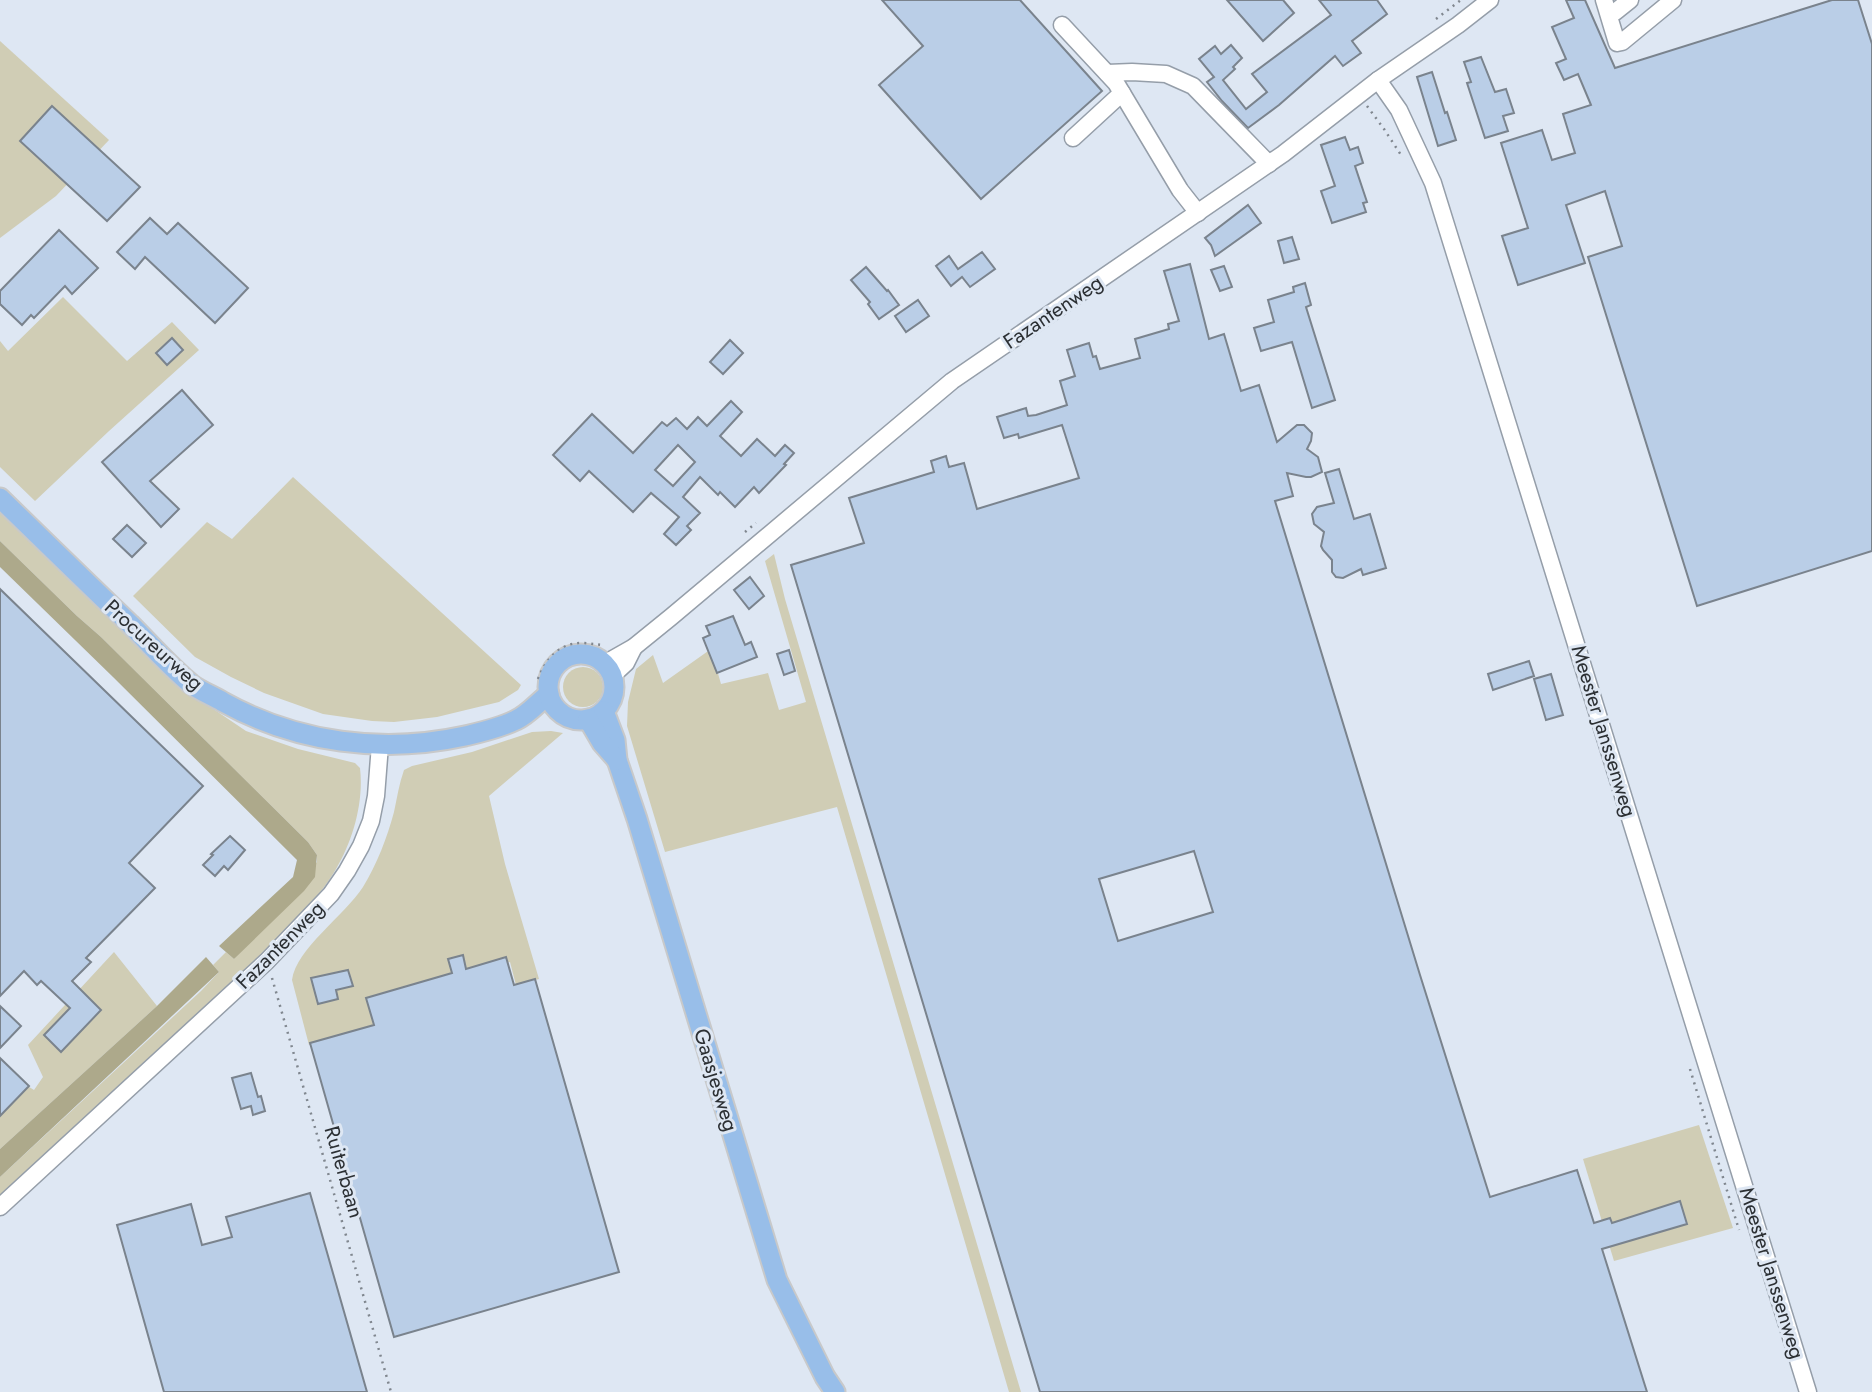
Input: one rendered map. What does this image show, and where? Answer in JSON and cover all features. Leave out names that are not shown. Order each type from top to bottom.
[{"type":"main road","name":"Procureurweg","points":[[0,498],[192,685],[250,717],[342,743],[380,746]]},
{"type":"main road","points":[[579,654],[588,655],[595,657],[608,670],[614,685],[613,696],[596,715],[571,719],[553,702],[548,685],[553,670],[564,659],[579,654]]},
{"type":"main road","points":[[380,746],[437,742],[476,733],[513,722],[527,715],[534,705],[553,702]]},
{"type":"main road","name":"Gaasjesweg","points":[[596,715],[602,743],[617,760],[637,819],[777,1280],[835,1392]]},
{"type":"street","name":"Fazantenweg","points":[[608,670],[626,663],[634,647],[952,381],[1269,164],[1378,80],[1490,0]]},
{"type":"street","points":[[1630,0],[1606,7],[1617,43],[1622,42],[1674,0]]},
{"type":"street","points":[[1062,25],[1122,93],[1180,190],[1198,213]]},
{"type":"street","points":[[1107,73],[1166,74],[1193,86],[1269,164]]},
{"type":"street","name":"Meester Janssenweg","points":[[1378,80],[1399,110],[1422,156],[1437,195],[1808,1392]]},
{"type":"street","points":[[1073,138],[1122,93]]},
{"type":"street","name":"Fazantenweg","points":[[0,1207],[267,961],[331,894],[361,846],[371,821],[380,746]]},
{"type":"path","points":[[1359,95],[1406,163]]},
{"type":"path","name":"Ruiterbaan","points":[[267,961],[391,1392]]},
{"type":"shaded area","points":[[0,41],[109,140],[56,196],[0,238]]},
{"type":"shaded area","points":[[63,297],[127,361],[172,322],[199,350],[35,501],[0,467],[0,341],[8,351]]},
{"type":"shaded area","points":[[293,477],[521,685],[518,690],[499,702],[437,717],[394,722],[323,714],[264,693],[195,657],[133,596],[207,522],[232,539]]},
{"type":"shaded area","points":[[0,509],[200,700],[246,731],[298,749],[355,763],[360,768],[361,781],[359,807],[347,846],[336,869],[315,899],[274,943],[176,1038],[0,1199],[0,1177],[201,991],[219,972],[213,965],[226,952],[234,959],[317,862],[317,855],[308,842],[0,541]]},
{"type":"shaded area","points":[[0,541],[308,842],[317,855],[315,877],[304,891],[234,959],[219,946],[293,877],[297,860],[0,567]]},
{"type":"shaded area","points":[[774,554],[785,599],[1021,1392],[1009,1392],[837,807],[665,852],[627,726],[628,702],[636,669],[653,655],[663,683],[711,649],[721,684],[768,673],[779,710],[806,702],[765,561]]},
{"type":"shaded area","points":[[583,667],[591,668],[597,673],[602,679],[602,695],[597,701],[591,706],[583,707],[575,706],[569,701],[564,695],[563,687],[564,679],[569,673],[575,668]]},
{"type":"shaded area","points":[[532,732],[563,733],[489,796],[505,864],[539,979],[516,985],[510,962],[369,1001],[376,1027],[309,1045],[292,980],[295,968],[311,944],[355,898],[368,878],[388,831],[404,770]]},
{"type":"shaded area","points":[[114,952],[157,1006],[0,1149],[0,1069],[34,1090],[43,1077],[28,1045]]},
{"type":"shaded area","points":[[206,957],[219,972],[0,1177],[0,1149],[157,1006]]},
{"type":"shaded area","points":[[1699,1125],[1733,1228],[1614,1261],[1583,1159]]},
{"type":"building","points":[[882,0],[1020,0],[1102,91],[981,199],[879,85],[923,46]]},
{"type":"building","points":[[1227,0],[1283,0],[1294,13],[1263,41]]},
{"type":"building","points":[[1319,0],[1377,0],[1387,14],[1352,41],[1361,53],[1343,66],[1335,56],[1248,128],[1207,82],[1214,77],[1199,59],[1215,46],[1221,54],[1231,45],[1242,58],[1223,80],[1246,109],[1267,92],[1252,74],[1331,15]]},
{"type":"building","points":[[1566,0],[1585,0],[1615,68],[1832,0],[1858,0],[1872,44],[1872,551],[1697,606],[1588,257],[1622,246],[1605,191],[1566,205],[1585,263],[1518,285],[1502,236],[1528,228],[1501,143],[1542,130],[1552,160],[1575,153],[1563,114],[1591,105],[1578,74],[1564,80],[1556,63],[1566,59],[1552,27],[1574,18]]},
{"type":"building","points":[[1481,57],[1495,92],[1506,89],[1514,113],[1503,116],[1508,131],[1485,138],[1467,83],[1471,82],[1464,62]]},
{"type":"building","points":[[1432,72],[1456,140],[1438,146],[1417,77]]},
{"type":"building","points":[[52,106],[140,187],[107,221],[20,141]]},
{"type":"building","points":[[1345,137],[1350,150],[1358,147],[1363,163],[1355,166],[1367,202],[1363,203],[1366,212],[1332,223],[1321,191],[1335,186],[1321,145]]},
{"type":"building","points":[[1248,205],[1261,223],[1215,256],[1205,238]]},
{"type":"building","points":[[150,218],[167,234],[178,223],[248,288],[215,323],[145,257],[135,269],[117,252]]},
{"type":"building","points":[[59,230],[98,268],[72,294],[65,286],[34,318],[31,315],[22,325],[0,304],[0,291]]},
{"type":"building","points":[[1292,237],[1299,259],[1284,263],[1278,241]]},
{"type":"building","points":[[982,252],[995,269],[970,287],[962,277],[951,286],[936,266],[949,256],[958,269]]},
{"type":"building","points":[[1190,264],[1209,339],[1224,334],[1241,391],[1259,385],[1277,442],[1297,425],[1304,425],[1312,433],[1307,449],[1318,457],[1322,472],[1311,477],[1287,473],[1293,496],[1275,501],[1490,1197],[1577,1170],[1594,1223],[1610,1218],[1612,1223],[1680,1201],[1687,1224],[1602,1249],[1647,1392],[1040,1392],[791,565],[864,543],[849,498],[934,472],[931,461],[946,456],[949,467],[964,463],[977,509],[1079,478],[1062,425],[1019,438],[1018,434],[1004,438],[997,417],[1026,408],[1028,416],[1036,415],[1067,405],[1060,381],[1075,376],[1067,350],[1089,343],[1100,369],[1140,358],[1135,339],[1169,329],[1168,324],[1179,321],[1164,271]],"holes":[[[1194,851],[1213,912],[1118,941],[1099,879]]]},
{"type":"building","points":[[1224,266],[1232,287],[1220,291],[1211,270]]},
{"type":"building","points":[[866,267],[899,305],[879,319],[868,304],[870,302],[851,280]]},
{"type":"building","points":[[1305,283],[1311,305],[1306,307],[1335,400],[1312,408],[1292,342],[1261,351],[1254,328],[1274,322],[1268,300],[1294,292],[1293,287]]},
{"type":"building","points":[[918,300],[929,316],[906,332],[895,316]]},
{"type":"building","points":[[172,338],[183,350],[167,365],[156,353]]},
{"type":"building","points":[[730,340],[743,353],[723,374],[710,362]]},
{"type":"building","points":[[182,390],[213,425],[150,481],[179,509],[161,527],[102,462]]},
{"type":"building","points":[[731,401],[742,412],[720,436],[741,456],[757,439],[775,456],[785,445],[794,453],[759,493],[754,487],[735,507],[700,477],[683,497],[700,513],[687,526],[691,530],[676,545],[664,534],[679,517],[651,493],[633,512],[589,471],[580,481],[553,455],[592,414],[633,453],[662,422],[667,426],[676,418],[687,429],[698,417],[707,426]],"holes":[[[678,445],[695,462],[673,486],[655,470]]]},
{"type":"building","points":[[1339,469],[1354,519],[1370,514],[1386,568],[1363,575],[1361,569],[1343,578],[1336,577],[1332,572],[1332,560],[1321,546],[1324,532],[1314,524],[1312,514],[1317,507],[1334,503],[1325,473]]},
{"type":"building","points":[[127,525],[146,543],[132,557],[113,539]]},
{"type":"building","points":[[750,577],[764,596],[749,609],[734,590]]},
{"type":"building","points":[[0,589],[203,786],[129,863],[155,888],[86,958],[91,962],[72,981],[101,1010],[61,1052],[44,1035],[70,1008],[41,981],[37,985],[24,971],[0,996]]},
{"type":"building","points":[[733,616],[745,645],[751,642],[757,657],[717,673],[703,638],[710,635],[706,626]]},
{"type":"building","points":[[789,650],[795,671],[784,675],[777,654]]},
{"type":"building","points":[[1529,661],[1534,676],[1493,690],[1488,674]]},
{"type":"building","points":[[1551,674],[1563,715],[1546,720],[1534,679]]},
{"type":"building","points":[[230,836],[245,850],[228,870],[224,866],[215,876],[203,865]]},
{"type":"building","points":[[463,955],[466,969],[506,957],[514,985],[535,979],[619,1272],[394,1337],[310,1043],[374,1025],[366,998],[452,973],[448,959]]},
{"type":"building","points":[[348,970],[353,986],[336,990],[338,999],[318,1004],[311,978]]},
{"type":"building","points":[[0,1006],[21,1026],[0,1048]]},
{"type":"building","points":[[0,1058],[29,1086],[0,1116]]},
{"type":"building","points":[[251,1073],[265,1111],[253,1115],[251,1106],[241,1109],[232,1078]]},
{"type":"building","points":[[310,1193],[367,1392],[164,1392],[117,1225],[191,1204],[202,1245],[232,1237],[226,1217]]}]
